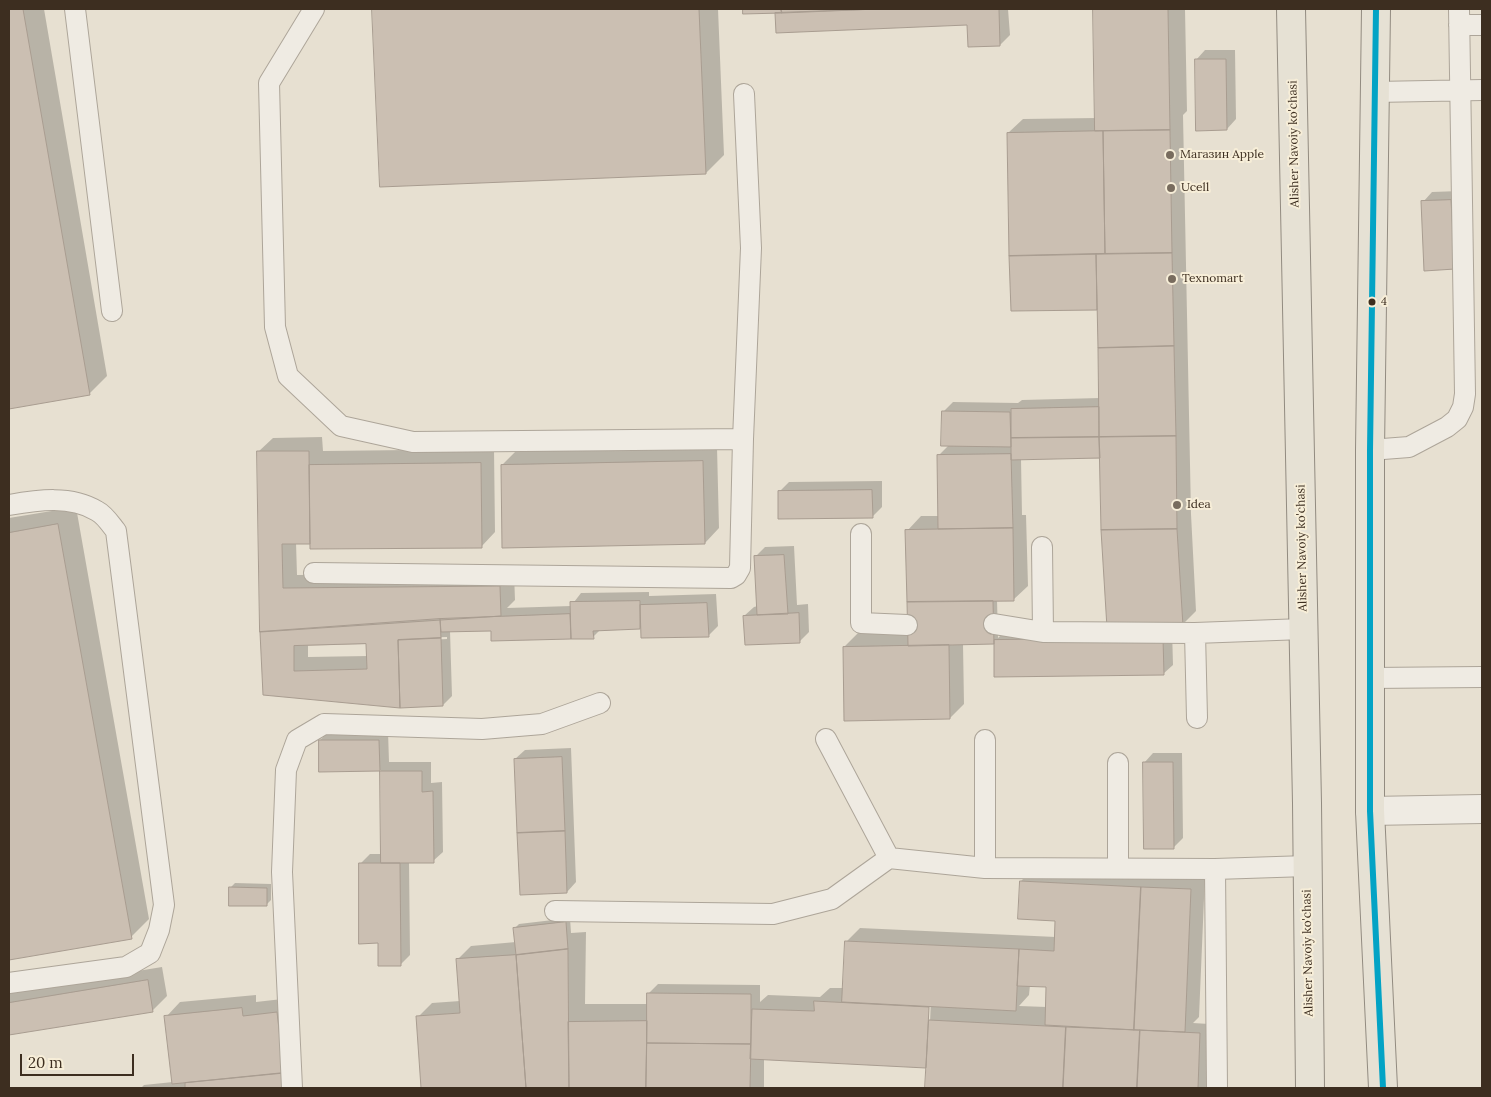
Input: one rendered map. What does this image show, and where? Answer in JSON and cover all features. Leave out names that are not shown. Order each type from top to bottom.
[{"type":"main road","name":"Alisher Navoiy ko'chasi","points":[[1291,9],[1310,1088]]},
{"type":"main road","points":[[1376,9],[1370,450],[1370,811],[1383,1088]]},
{"type":"street","points":[[1370,811],[1482,809]]},
{"type":"lane","points":[[75,9],[112,311]]},
{"type":"lane","points":[[314,9],[269,83],[275,327],[288,376],[341,426],[413,442],[743,439]]},
{"type":"lane","points":[[1370,450],[1409,448],[1447,427],[1457,419],[1463,407],[1465,394],[1459,17],[1482,25]]},
{"type":"lane","points":[[1375,92],[1482,90]]},
{"type":"lane","points":[[314,573],[731,578],[736,575],[740,568],[751,248],[744,94]]},
{"type":"lane","points":[[9,505],[36,500],[68,501],[98,511],[116,531],[164,905],[159,930],[150,953],[126,967],[9,983]]},
{"type":"lane","points":[[861,534],[860,623],[907,624]]},
{"type":"lane","points":[[1042,547],[1043,632]]},
{"type":"lane","points":[[994,624],[1043,632],[1195,633],[1303,629]]},
{"type":"lane","points":[[1195,633],[1197,718]]},
{"type":"lane","points":[[1370,678],[1482,677]]},
{"type":"lane","points":[[292,1088],[282,872],[286,770],[297,740],[324,724],[482,728],[542,724],[600,703]]},
{"type":"lane","points":[[826,740],[889,858]]},
{"type":"lane","points":[[985,740],[985,868]]},
{"type":"lane","points":[[1118,763],[1118,868]]},
{"type":"lane","points":[[555,911],[773,914],[832,899],[889,858],[985,868],[1215,869],[1307,866]]},
{"type":"lane","points":[[1215,869],[1217,1088]]},
{"type":"building","points":[[9,9],[23,9],[90,395],[9,409]]},
{"type":"building","points":[[372,9],[699,9],[706,174],[380,187]]},
{"type":"building","points":[[743,9],[781,9],[782,13],[743,14]]},
{"type":"building","points":[[781,9],[877,9],[782,13]]},
{"type":"building","points":[[877,9],[999,9],[1000,46],[968,47],[967,25],[776,33],[775,13]]},
{"type":"building","points":[[1093,9],[1168,9],[1170,130],[1095,131]]},
{"type":"building","points":[[1195,59],[1226,59],[1227,130],[1196,131]]},
{"type":"building","points":[[1170,130],[1172,253],[1105,254],[1103,131]]},
{"type":"building","points":[[1103,131],[1105,254],[1009,256],[1007,133]]},
{"type":"building","points":[[1451,200],[1455,269],[1424,271],[1421,201]]},
{"type":"building","points":[[1172,253],[1174,346],[1098,348],[1096,254]]},
{"type":"building","points":[[1096,254],[1097,310],[1011,311],[1009,256]]},
{"type":"building","points":[[1174,346],[1176,436],[1099,437],[1098,348]]},
{"type":"building","points":[[1099,407],[1099,437],[1011,438],[1011,409]]},
{"type":"building","points":[[942,411],[1010,412],[1011,447],[941,446]]},
{"type":"building","points":[[1176,436],[1177,529],[1101,530],[1099,437]]},
{"type":"building","points":[[1099,437],[1100,458],[1011,460],[1011,438]]},
{"type":"building","points":[[257,451],[309,451],[310,544],[282,544],[283,588],[500,586],[501,616],[260,632]]},
{"type":"building","points":[[1011,454],[1013,528],[938,529],[937,455]]},
{"type":"building","points":[[703,461],[705,544],[502,548],[501,465]]},
{"type":"building","points":[[481,463],[482,548],[310,549],[309,465]]},
{"type":"building","points":[[872,490],[873,518],[778,519],[778,491]]},
{"type":"building","points":[[58,524],[132,939],[9,960],[9,533]]},
{"type":"building","points":[[1013,528],[1014,601],[907,602],[905,530]]},
{"type":"building","points":[[1177,529],[1183,626],[1107,628],[1101,530]]},
{"type":"building","points":[[784,555],[788,614],[757,615],[754,556]]},
{"type":"building","points":[[640,601],[640,629],[593,631],[594,639],[571,639],[570,602]]},
{"type":"building","points":[[993,601],[994,644],[908,646],[907,602]]},
{"type":"building","points":[[707,603],[709,637],[641,638],[640,605]]},
{"type":"building","points":[[799,613],[800,643],[745,645],[743,616]]},
{"type":"building","points":[[570,614],[571,639],[491,641],[491,631],[441,632],[440,619]]},
{"type":"building","points":[[440,619],[441,638],[398,640],[400,708],[263,695],[260,632]],"holes":[[[366,644],[367,669],[294,671],[294,646]]]},
{"type":"building","points":[[441,638],[443,706],[400,708],[398,640]]},
{"type":"building","points":[[1163,638],[1164,675],[994,677],[994,640]]},
{"type":"building","points":[[949,645],[950,719],[844,721],[843,647]]},
{"type":"building","points":[[319,740],[379,740],[380,771],[319,772]]},
{"type":"building","points":[[562,757],[565,831],[517,833],[514,759]]},
{"type":"building","points":[[1143,762],[1173,762],[1174,849],[1144,849]]},
{"type":"building","points":[[380,771],[422,771],[422,792],[433,791],[434,863],[381,863]]},
{"type":"building","points":[[565,831],[567,893],[520,895],[517,833]]},
{"type":"building","points":[[359,863],[400,863],[401,966],[378,966],[378,943],[359,944]]},
{"type":"building","points":[[1020,881],[1141,887],[1134,1030],[1045,1025],[1046,987],[1017,986],[1019,949],[1054,951],[1055,921],[1018,919]]},
{"type":"building","points":[[229,887],[267,888],[267,906],[229,906]]},
{"type":"building","points":[[1141,887],[1191,889],[1185,1032],[1134,1030]]},
{"type":"building","points":[[566,922],[568,949],[516,955],[513,928]]},
{"type":"building","points":[[845,941],[1019,949],[1016,1011],[842,1002]]},
{"type":"building","points":[[568,949],[569,1088],[526,1088],[516,955]]},
{"type":"building","points":[[516,955],[526,1088],[421,1088],[416,1016],[460,1013],[456,959]]},
{"type":"building","points":[[148,980],[153,1012],[9,1035],[9,1003]]},
{"type":"building","points":[[647,993],[751,994],[751,1044],[647,1043]]},
{"type":"building","points":[[814,1001],[929,1007],[926,1068],[750,1059],[752,1009],[814,1011]]},
{"type":"building","points":[[242,1008],[243,1016],[277,1012],[284,1073],[172,1084],[164,1016]]},
{"type":"building","points":[[929,1020],[1066,1027],[1063,1088],[925,1088]]},
{"type":"building","points":[[647,1021],[646,1088],[569,1088],[568,1022]]},
{"type":"building","points":[[1066,1027],[1140,1030],[1137,1088],[1063,1088]]},
{"type":"building","points":[[1140,1030],[1200,1033],[1198,1088],[1137,1088]]},
{"type":"building","points":[[647,1043],[751,1044],[750,1088],[646,1088]]},
{"type":"building","points":[[284,1073],[284,1088],[185,1088],[185,1083]]},
{"type":"transit line","points":[[1376,9],[1370,450],[1370,811],[1383,1088]]},
{"type":"place","name":"Магазин Apple","points":[[1170,155]]},
{"type":"place","name":"Ucell","points":[[1171,188]]},
{"type":"place","name":"Texnomart","points":[[1172,279]]},
{"type":"place","name":"4","points":[[1372,302]]},
{"type":"place","name":"Idea","points":[[1177,505]]}]
